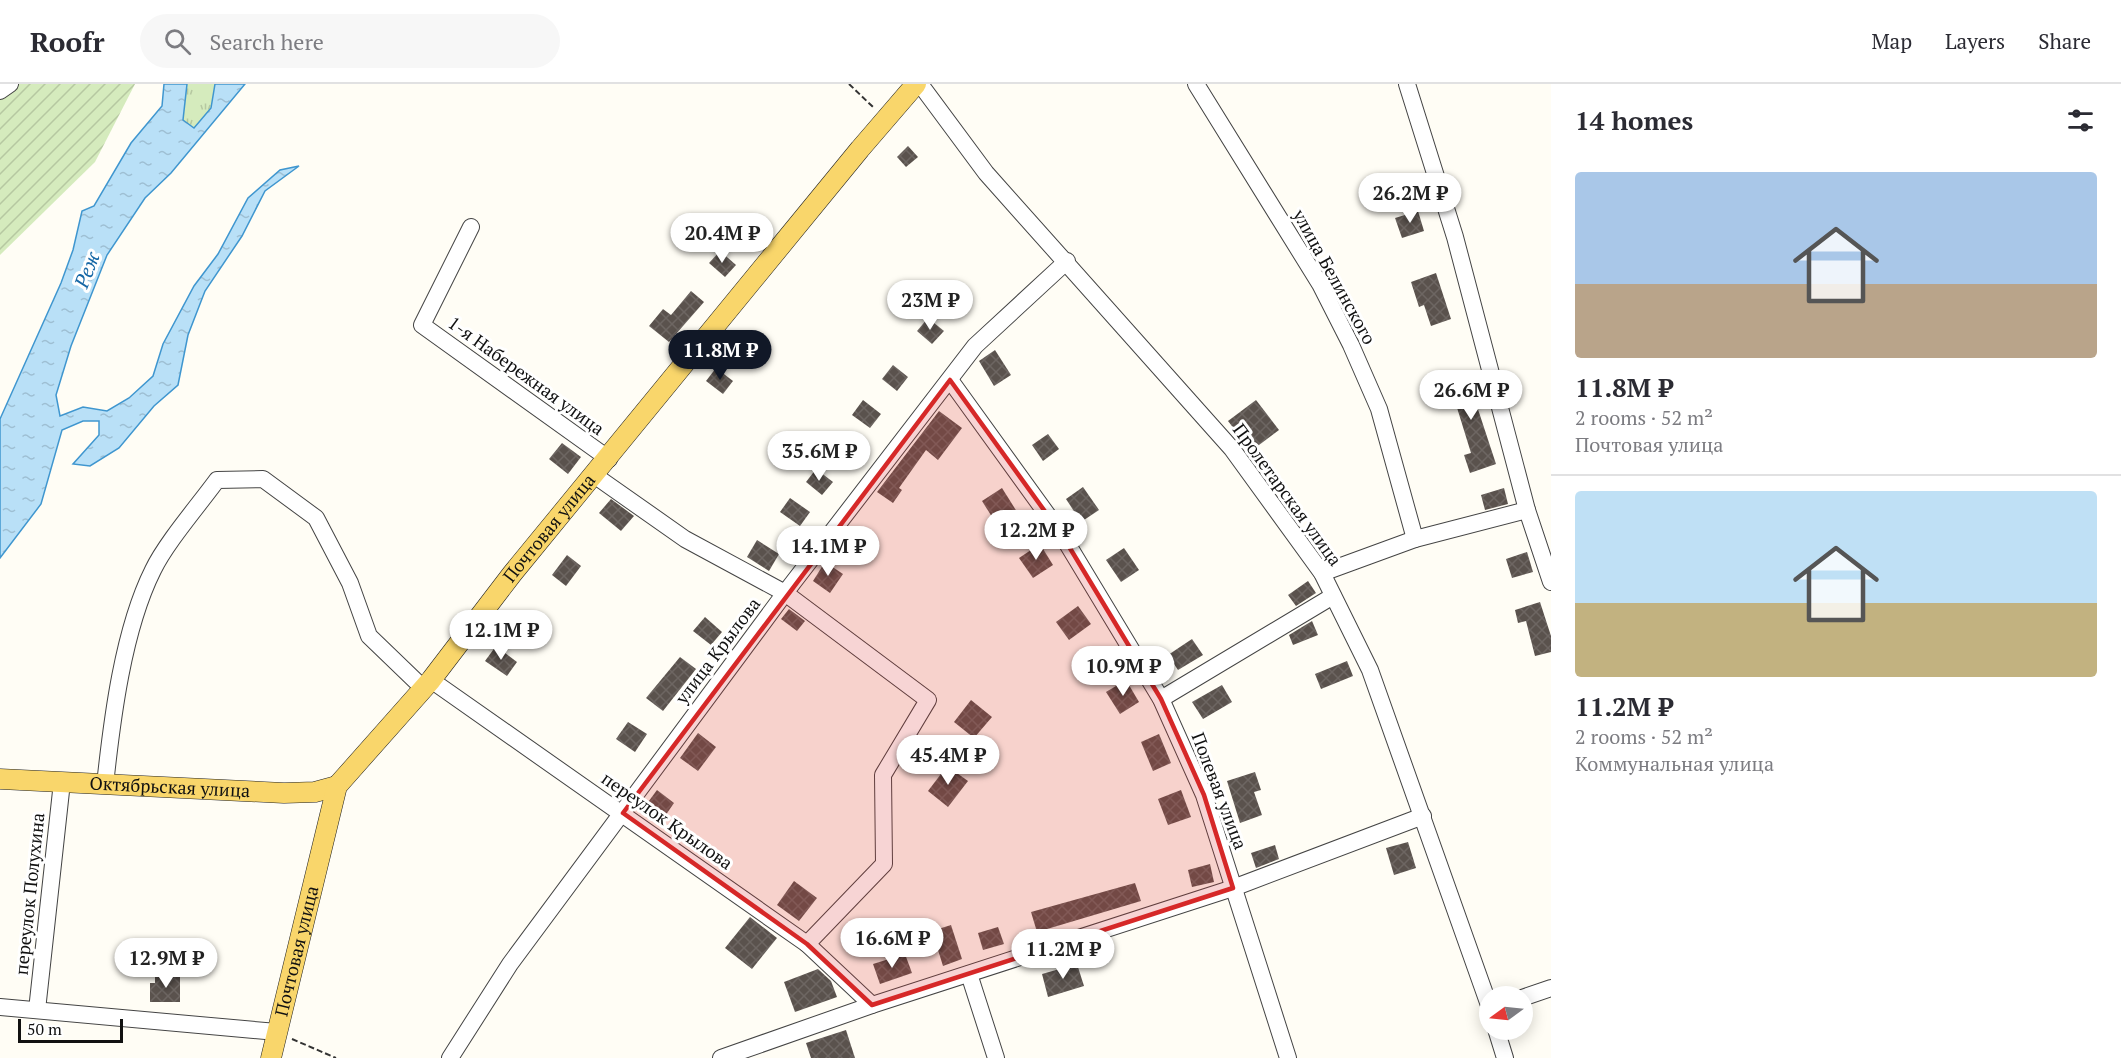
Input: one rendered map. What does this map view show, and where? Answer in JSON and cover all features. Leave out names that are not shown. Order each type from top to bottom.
[{"type":"main road","name":"Почтовая улица","points":[[271,1058],[337,786],[428,684],[512,574],[609,459],[887,118],[918,84]]},
{"type":"main road","name":"Октябрьская улица","points":[[0,779],[284,793],[315,792],[337,786]]},
{"type":"street","points":[[0,91],[10,84]]},
{"type":"street","name":"Пролетарская улица","points":[[918,84],[986,172],[1232,449],[1322,573],[1370,669],[1482,986]]},
{"type":"street","name":"улица Белинского","points":[[1196,84],[1320,284],[1352,345],[1379,409],[1415,539]]},
{"type":"street","points":[[1407,84],[1455,237],[1527,510],[1551,582]]},
{"type":"street","name":"1-я Набережная улица","points":[[471,227],[422,325],[609,459]]},
{"type":"street","name":"улица Крылова","points":[[450,1058],[510,964],[785,593],[975,346],[1067,261]]},
{"type":"street","name":"Полевая улица","points":[[950,380],[1062,535],[1161,699],[1204,795],[1288,1058]]},
{"type":"street","points":[[594,475],[685,538],[785,593],[928,700],[883,775],[884,864],[807,944]]},
{"type":"street","name":"переулок Крылова","points":[[105,785],[112,724],[134,623],[153,569],[217,480],[262,479],[316,518],[350,583],[369,636],[428,684],[622,813],[807,944],[872,1005]]},
{"type":"street","points":[[1322,573],[1415,539],[1527,510]]},
{"type":"street","points":[[1161,699],[1334,596]]},
{"type":"street","name":"переулок Полухина","points":[[37,1010],[62,783]]},
{"type":"street","points":[[721,1058],[872,1005],[1233,888],[1423,816]]},
{"type":"street","points":[[969,974],[996,1058]]},
{"type":"street","points":[[1533,994],[1551,988]]},
{"type":"street","points":[[0,1007],[277,1032]]},
{"type":"street","points":[[1499,1040],[1505,1058]]},
{"type":"path","points":[[849,84],[887,118]]},
{"type":"path","points":[[277,1032],[336,1058]]},
{"type":"highlighted area","points":[[950,380],[1062,535],[1161,699],[1204,795],[1233,888],[872,1005],[807,944],[623,813]]},
{"type":"green space","points":[[0,84],[135,84],[95,162],[0,255]]},
{"type":"green space","points":[[187,84],[215,84],[211,108],[194,128],[183,120]]},
{"type":"water","name":"Реж","points":[[164,84],[187,84],[183,120],[194,128],[211,108],[215,84],[245,84],[171,173],[145,198],[107,255],[71,346],[56,395],[60,416],[83,407],[107,411],[129,398],[153,376],[163,344],[194,286],[218,254],[248,198],[280,170],[299,166],[265,191],[242,236],[205,291],[188,335],[178,385],[154,406],[119,448],[90,466],[73,464],[99,435],[99,421],[83,421],[62,430],[41,504],[0,558],[0,419],[61,283],[73,250],[82,211],[94,206],[131,143],[162,106]]},
{"type":"building","points":[[908,146],[918,157],[906,167],[897,157]]},
{"type":"building","points":[[1418,211],[1424,231],[1402,238],[1395,218]]},
{"type":"building","points":[[720,251],[736,265],[725,277],[709,263]]},
{"type":"building","points":[[1436,273],[1451,319],[1431,326],[1424,305],[1419,307],[1411,282]]},
{"type":"building","points":[[691,291],[704,302],[669,342],[649,326],[663,309],[671,315]]},
{"type":"building","points":[[928,318],[944,331],[932,344],[917,331]]},
{"type":"building","points":[[746,330],[763,345],[750,360],[733,346]]},
{"type":"building","points":[[995,350],[1011,375],[994,386],[979,361]]},
{"type":"building","points":[[893,365],[908,377],[897,391],[882,379]]},
{"type":"building","points":[[716,368],[733,381],[723,394],[706,381]]},
{"type":"building","points":[[1469,370],[1476,390],[1472,391],[1496,464],[1470,473],[1464,455],[1471,453],[1454,398],[1450,399],[1443,380]]},
{"type":"building","points":[[863,400],[881,414],[870,428],[852,415]]},
{"type":"building","points":[[1256,400],[1279,430],[1251,451],[1228,421]]},
{"type":"building","points":[[939,411],[962,428],[938,460],[926,450],[899,488],[902,490],[893,503],[877,492]]},
{"type":"building","points":[[837,434],[855,448],[846,460],[827,447]]},
{"type":"building","points":[[1048,434],[1059,449],[1043,461],[1032,445]]},
{"type":"building","points":[[562,443],[581,457],[568,474],[549,459]]},
{"type":"building","points":[[816,469],[833,482],[822,495],[806,482]]},
{"type":"building","points":[[1083,487],[1099,510],[1081,522],[1066,499]]},
{"type":"building","points":[[1002,488],[1019,515],[999,528],[982,501]]},
{"type":"building","points":[[1504,488],[1508,504],[1485,510],[1481,495]]},
{"type":"building","points":[[790,498],[810,512],[800,526],[780,512]]},
{"type":"building","points":[[611,499],[634,516],[621,531],[599,513]]},
{"type":"building","points":[[757,540],[779,554],[769,571],[747,557]]},
{"type":"building","points":[[1040,544],[1053,565],[1033,578],[1019,558]]},
{"type":"building","points":[[1124,548],[1139,570],[1121,582],[1106,560]]},
{"type":"building","points":[[1527,552],[1533,572],[1512,578],[1506,559]]},
{"type":"building","points":[[567,555],[581,566],[566,586],[552,575]]},
{"type":"building","points":[[825,562],[843,574],[830,593],[813,581]]},
{"type":"building","points":[[1308,581],[1316,593],[1296,606],[1288,595]]},
{"type":"building","points":[[1540,602],[1551,636],[1551,652],[1535,656],[1526,621],[1518,623],[1515,610]]},
{"type":"building","points":[[1078,606],[1091,624],[1069,640],[1056,622]]},
{"type":"building","points":[[789,609],[805,621],[797,631],[781,619]]},
{"type":"building","points":[[705,617],[722,632],[711,645],[693,631]]},
{"type":"building","points":[[1312,621],[1318,635],[1293,645],[1289,635]]},
{"type":"building","points":[[1192,639],[1203,655],[1178,670],[1168,655]]},
{"type":"building","points":[[496,646],[517,662],[507,676],[485,661]]},
{"type":"building","points":[[680,657],[696,669],[663,711],[646,698]]},
{"type":"building","points":[[1347,661],[1353,676],[1321,689],[1315,674]]},
{"type":"building","points":[[1126,680],[1139,702],[1120,714],[1106,692]]},
{"type":"building","points":[[1222,685],[1232,702],[1203,719],[1192,702]]},
{"type":"building","points":[[971,700],[992,717],[974,738],[954,722]]},
{"type":"building","points":[[628,722],[647,734],[635,752],[616,739]]},
{"type":"building","points":[[698,733],[716,747],[698,771],[680,758]]},
{"type":"building","points":[[1159,734],[1171,763],[1153,771],[1141,742]]},
{"type":"building","points":[[947,766],[968,781],[948,807],[928,791]]},
{"type":"building","points":[[1255,772],[1261,790],[1254,792],[1262,815],[1240,823],[1227,781]]},
{"type":"building","points":[[657,790],[674,803],[661,822],[643,809]]},
{"type":"building","points":[[1181,790],[1191,817],[1168,825],[1158,799]]},
{"type":"building","points":[[1408,842],[1416,868],[1394,875],[1386,848]]},
{"type":"building","points":[[1275,845],[1279,859],[1256,868],[1251,853]]},
{"type":"building","points":[[1210,864],[1214,882],[1192,887],[1188,870]]},
{"type":"building","points":[[794,881],[817,898],[799,921],[777,905]]},
{"type":"building","points":[[1135,883],[1141,901],[1037,932],[1031,912]]},
{"type":"building","points":[[750,917],[777,938],[752,969],[725,948]]},
{"type":"building","points":[[951,925],[962,959],[943,966],[932,931]]},
{"type":"building","points":[[998,927],[1004,944],[983,950],[978,933]]},
{"type":"building","points":[[905,954],[912,973],[880,984],[873,964]]},
{"type":"building","points":[[1077,964],[1084,986],[1048,997],[1042,974]]},
{"type":"building","points":[[818,969],[831,981],[837,997],[795,1012],[784,982]]},
{"type":"building","points":[[155,975],[180,975],[180,1002],[150,1002],[150,983],[155,983]]},
{"type":"building","points":[[846,1030],[855,1058],[811,1058],[806,1043]]}]
